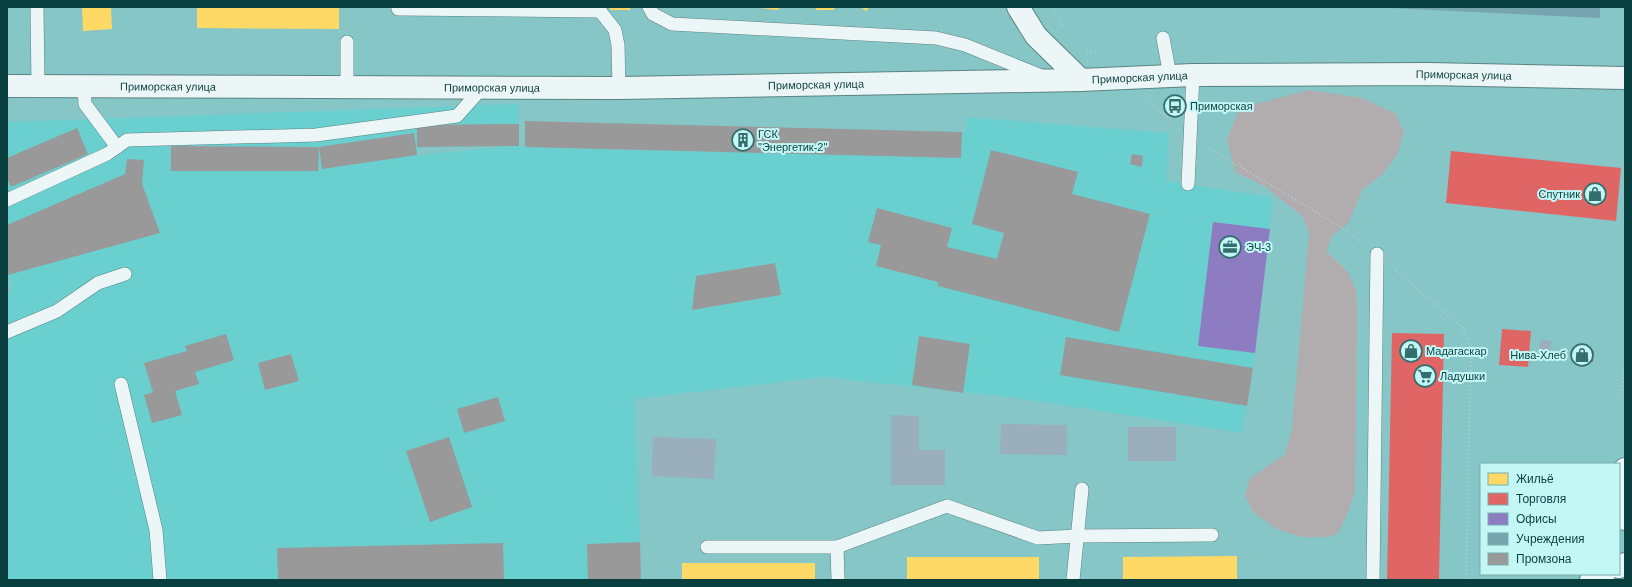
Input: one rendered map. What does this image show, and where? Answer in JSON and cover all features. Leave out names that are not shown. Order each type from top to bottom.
[{"type":"main road","points":[[1018,7],[1036,36],[1080,80]]},
{"type":"main road","name":"Приморская улица","points":[[7,86],[619,88],[1051,79],[1080,80],[1193,75],[1428,74],[1625,78]]},
{"type":"main road","points":[[1620,489],[1625,469]]},
{"type":"main road","points":[[1620,501],[1625,519]]},
{"type":"main road","points":[[1591,580],[1602,575]]},
{"type":"lane","points":[[38,7],[38,86]]},
{"type":"lane","points":[[398,7],[398,9],[600,9],[614,30],[618,45],[619,88]]},
{"type":"lane","points":[[649,7],[653,14],[672,24],[936,38],[965,46],[1051,79]]},
{"type":"lane","points":[[1163,38],[1170,76]]},
{"type":"lane","points":[[347,42],[347,87]]},
{"type":"lane","points":[[1188,184],[1193,75]]},
{"type":"lane","points":[[84,86],[85,104],[117,147]]},
{"type":"lane","points":[[7,200],[107,154],[127,140],[316,135],[457,116],[482,88]]},
{"type":"lane","points":[[1373,580],[1377,254]]},
{"type":"lane","points":[[7,332],[57,311],[98,283],[125,274]]},
{"type":"lane","points":[[121,384],[156,530],[160,580]]},
{"type":"lane","points":[[1073,580],[1082,489]]},
{"type":"lane","points":[[707,547],[837,547],[947,506],[1038,538],[1077,536],[1212,535]]},
{"type":"lane","points":[[837,547],[838,580]]},
{"type":"path","points":[[1621,394],[1625,365]]},
{"type":"shaded area","points":[[1309,90],[1362,98],[1396,114],[1404,132],[1398,153],[1383,174],[1362,190],[1349,222],[1331,237],[1327,252],[1348,272],[1356,290],[1357,312],[1355,490],[1349,510],[1338,533],[1330,537],[1301,537],[1277,529],[1254,513],[1245,496],[1250,478],[1285,455],[1292,428],[1309,233],[1303,217],[1266,187],[1235,172],[1227,139],[1240,108]]},
{"type":"shaded area","points":[[519,104],[519,146],[525,147],[838,155],[966,132],[967,117],[1169,133],[1166,181],[1272,197],[1270,229],[1253,368],[1242,433],[1016,398],[823,377],[635,399],[641,580],[7,580],[7,292],[13,290],[7,272],[7,122]],"holes":[[[512,146],[417,155],[418,147]]]},
{"type":"building: Жильё","points":[[82,7],[111,7],[112,29],[83,31]]},
{"type":"building: Жильё","points":[[197,7],[339,7],[339,29],[197,28]]},
{"type":"building: Жильё","points":[[610,7],[630,7],[630,10],[610,10]]},
{"type":"building: Жильё","points":[[751,7],[781,7],[777,10]]},
{"type":"building: Жильё","points":[[814,7],[836,7],[833,10],[817,10]]},
{"type":"building: Жильё","points":[[861,7],[870,7],[866,11]]},
{"type":"building: Жильё","points":[[1237,556],[1237,580],[1123,580],[1123,557]]},
{"type":"building: Жильё","points":[[907,557],[1039,557],[1039,580],[907,580]]},
{"type":"building: Жильё","points":[[682,563],[815,563],[815,580],[682,580]]},
{"type":"building: Торговля","points":[[1451,151],[1621,168],[1616,221],[1446,203]]},
{"type":"building: Торговля","points":[[1502,329],[1531,331],[1528,367],[1499,365]]},
{"type":"building: Торговля","points":[[1392,333],[1444,334],[1439,580],[1387,580]]},
{"type":"building: Торговля","points":[[1576,349],[1594,351],[1593,362],[1575,360]]},
{"type":"building: Офисы","points":[[1213,222],[1270,229],[1255,353],[1198,346]]},
{"type":"building: Учреждения","points":[[1600,7],[1600,18],[1390,8]]},
{"type":"building: Промзона","name":"ГСК \"Энергетик-2\"","points":[[525,121],[962,132],[961,158],[525,147]]},
{"type":"building: Промзона","points":[[519,124],[519,146],[417,147],[417,125]]},
{"type":"building: Промзона","points":[[77,128],[88,154],[11,187],[7,178],[7,158]]},
{"type":"building: Промзона","points":[[414,133],[417,155],[322,169],[319,147]]},
{"type":"building: Промзона","points":[[171,146],[319,147],[318,171],[171,171]]},
{"type":"building: Промзона","points":[[991,150],[1078,172],[1072,194],[1150,214],[1119,332],[938,286],[938,282],[876,266],[881,245],[868,242],[877,208],[952,228],[947,247],[997,259],[1004,233],[972,224]]},
{"type":"building: Промзона","points":[[1132,154],[1143,156],[1142,167],[1130,164]]},
{"type":"building: Промзона","points":[[127,159],[144,160],[142,184],[160,233],[8,275],[7,225],[125,174]]},
{"type":"building: Промзона","points":[[775,263],[781,295],[692,310],[696,276]]},
{"type":"building: Промзона","points":[[226,334],[234,360],[195,372],[199,384],[175,391],[182,415],[152,423],[144,395],[153,392],[144,363],[187,351],[185,346]]},
{"type":"building: Промзона","points":[[919,336],[970,344],[963,393],[912,385]]},
{"type":"building: Промзона","points":[[1066,337],[1253,368],[1247,406],[1060,375]]},
{"type":"building: Промзона","points":[[291,354],[299,381],[265,390],[258,363]]},
{"type":"building: Промзона","points":[[498,397],[505,421],[464,433],[457,409]]},
{"type":"building: Промзона","points":[[449,437],[472,507],[430,522],[406,451]]},
{"type":"building: Промзона","points":[[640,542],[641,580],[588,580],[587,544]]},
{"type":"building: Промзона","points":[[503,543],[504,580],[278,580],[277,548]]},
{"type":"building: Прочее","points":[[1540,340],[1551,341],[1550,359],[1538,358]]},
{"type":"building: Прочее","points":[[891,415],[919,416],[919,450],[945,450],[945,485],[891,485]]},
{"type":"building: Прочее","points":[[1001,424],[1067,425],[1067,455],[1000,454]]},
{"type":"building: Прочее","points":[[1128,427],[1176,427],[1176,461],[1128,461]]},
{"type":"building: Прочее","points":[[653,437],[716,439],[714,479],[652,476]]},
{"type":"place","name":"Приморская","points":[[1175,106]]},
{"type":"place","name":"ГСК \"Энергетик-2\"","points":[[743,140]]},
{"type":"place","name":"Спутник","points":[[1595,194]]},
{"type":"place","name":"ЭЧ-3","points":[[1230,247]]},
{"type":"place","name":"Мадагаскар","points":[[1411,351]]},
{"type":"place","name":"Нива-Хлеб","points":[[1582,355]]},
{"type":"place","name":"Ладушки","points":[[1425,376]]}]
